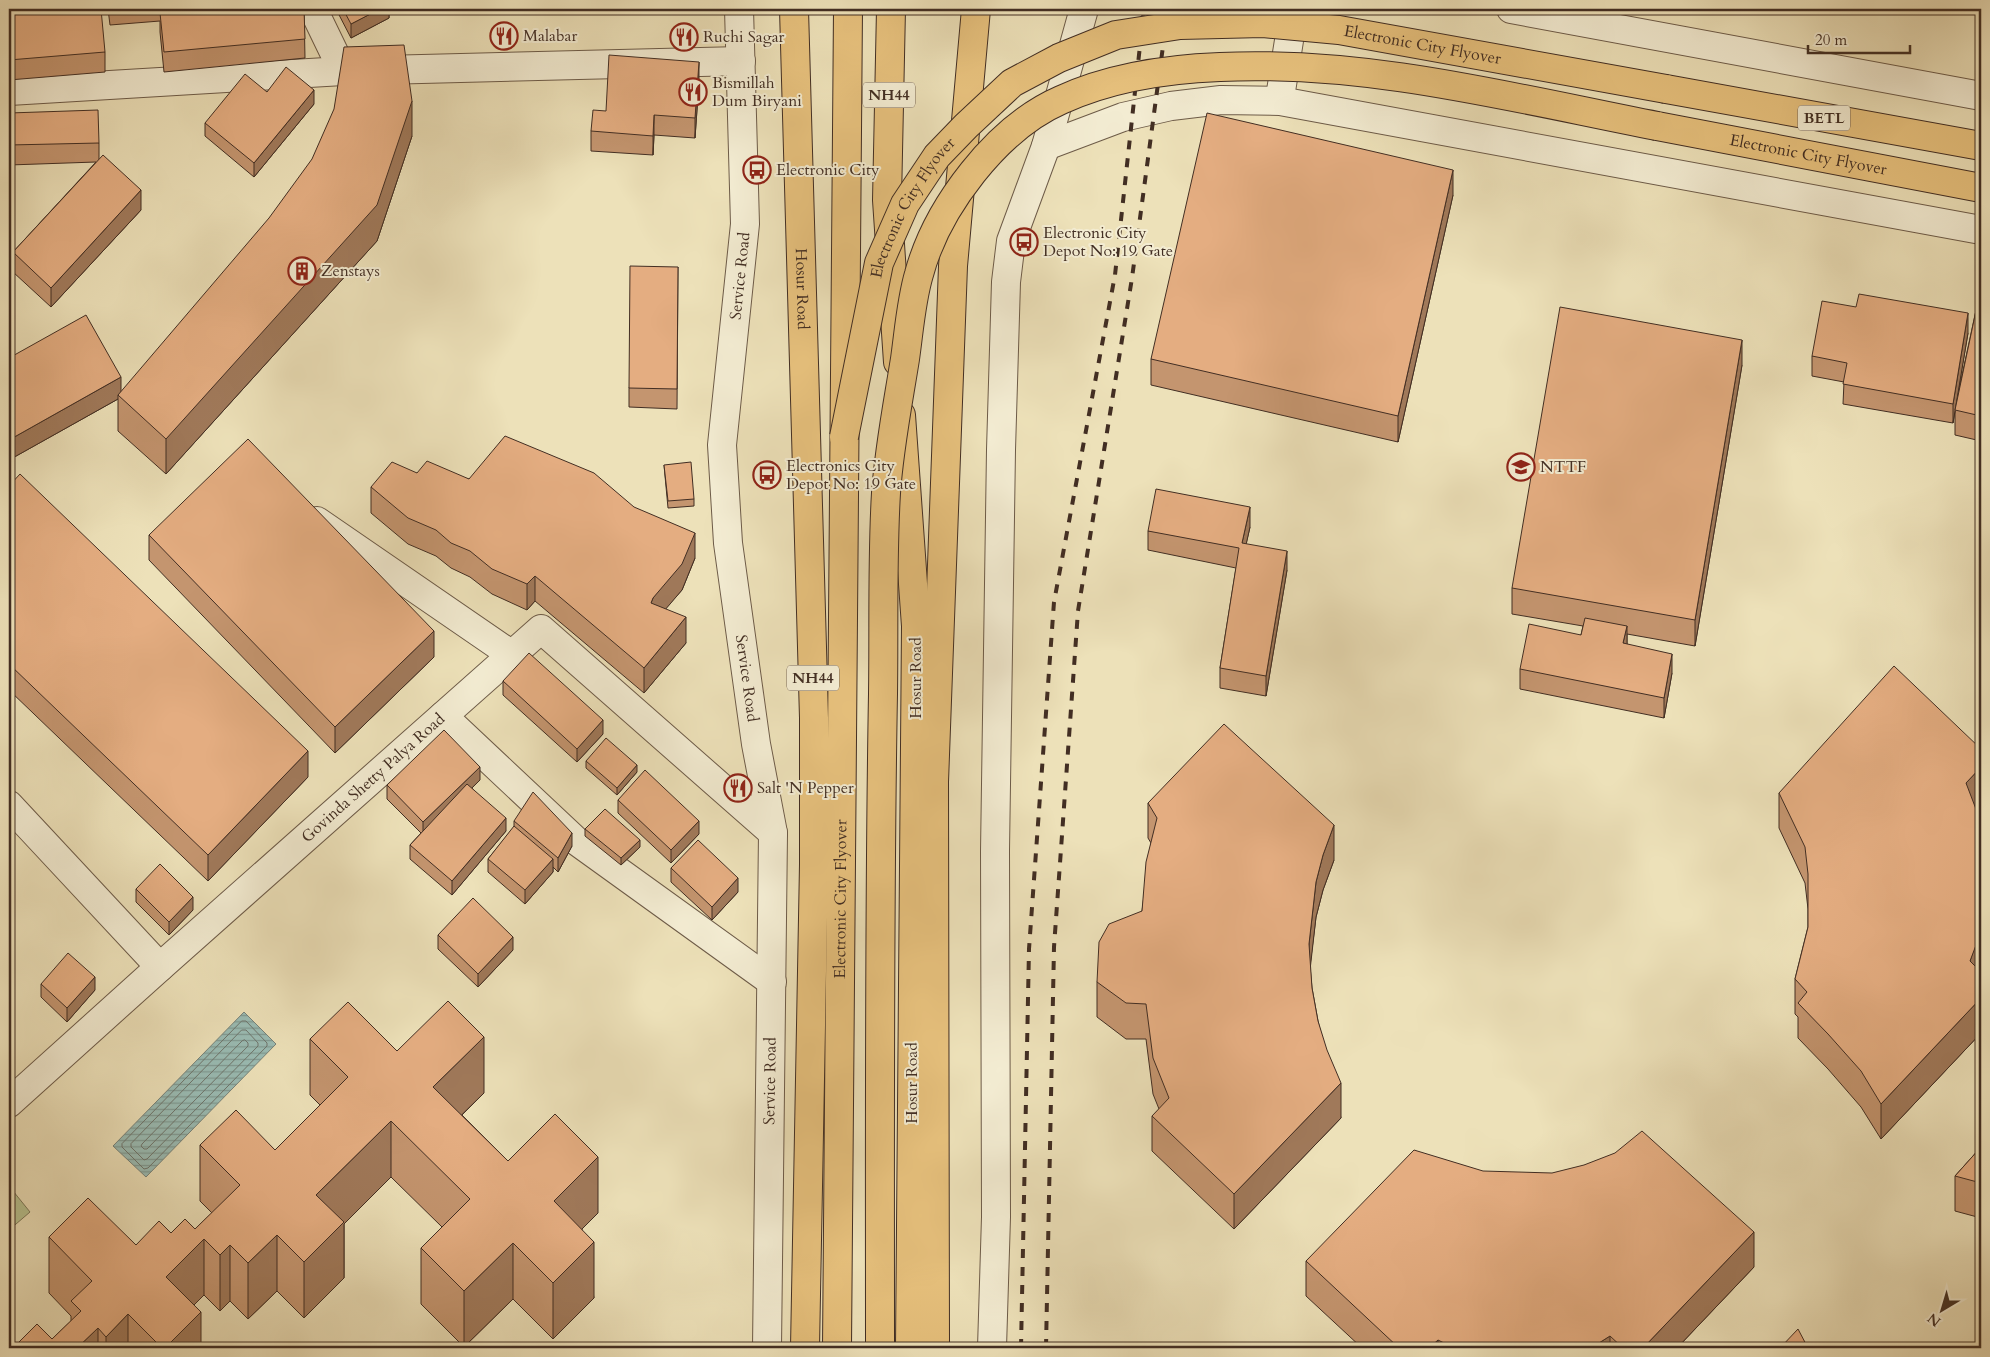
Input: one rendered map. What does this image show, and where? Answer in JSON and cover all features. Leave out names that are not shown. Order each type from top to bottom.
[{"type":"highway","name":"Hosur Road","points":[[794,9],[814,718],[814,864],[805,1348]]},
{"type":"highway","points":[[844,437],[848,9]]},
{"type":"highway","name":"Hosur Road","points":[[891,9],[887,200],[916,626],[910,1348]]},
{"type":"highway","points":[[935,1348],[934,782],[953,266],[976,9]]},
{"type":"highway","name":"Electronic City Flyover","points":[[837,1348],[844,437],[879,263],[905,204],[937,156],[1012,83],[1058,58],[1116,35],[1180,25],[1263,23],[1340,30],[1981,146]]},
{"type":"highway","name":"Electronic City Flyover","points":[[880,1348],[882,772],[886,490],[919,273],[934,233],[954,200],[979,165],[1035,114],[1062,99],[1099,86],[1130,77],[1170,70],[1244,66],[1301,66],[1398,76],[1981,188]]},
{"type":"street","points":[[313,9],[343,71]]},
{"type":"street","name":"Service Road","points":[[739,9],[745,224],[722,445],[728,543],[756,744],[773,833],[767,1348]]},
{"type":"street","points":[[992,1348],[996,1217],[994,851],[1006,282],[1011,241],[1046,146],[1084,9]]},
{"type":"street","points":[[1280,102],[1294,9]]},
{"type":"street","points":[[1511,9],[1981,96]]},
{"type":"street","points":[[9,92],[343,71],[741,61]]},
{"type":"street","points":[[1046,146],[1123,117],[1171,106],[1221,100],[1280,102],[1981,230]]},
{"type":"street","points":[[312,518],[512,655]]},
{"type":"street","points":[[443,716],[542,629],[773,833]]},
{"type":"street","name":"Govinda Shetty Palya Road","points":[[9,1103],[443,716],[575,840],[772,982]]},
{"type":"street","points":[[9,805],[160,967]]},
{"type":"green space","points":[[9,1186],[30,1212],[9,1230]]},
{"type":"water","points":[[244,1012],[276,1044],[146,1177],[113,1146]]},
{"type":"building","points":[[56,9],[101,9],[105,52],[9,60],[9,13]]},
{"type":"building","points":[[109,9],[147,9],[110,12]]},
{"type":"building","points":[[210,9],[304,9],[305,39],[164,52],[160,13]]},
{"type":"building","points":[[343,9],[380,9],[351,24]]},
{"type":"building","name":"Zenstays","points":[[404,45],[412,101],[377,205],[166,439],[118,395],[269,218],[312,159],[334,109],[344,47]]},
{"type":"building","points":[[609,55],[699,62],[695,118],[654,115],[653,136],[591,131],[593,110],[606,111]]},
{"type":"building","points":[[286,67],[314,90],[254,163],[205,123],[245,74],[267,92]]},
{"type":"building","points":[[98,110],[99,143],[9,145],[9,113]]},
{"type":"building","points":[[1207,113],[1453,170],[1398,416],[1151,359]]},
{"type":"building","points":[[103,155],[141,190],[51,288],[13,252]]},
{"type":"building","points":[[630,266],[678,267],[677,389],[629,388]]},
{"type":"building","points":[[1981,287],[1981,416],[1955,410]]},
{"type":"building","points":[[1859,294],[1968,313],[1953,404],[1843,384],[1847,363],[1812,356],[1822,301],[1856,307]]},
{"type":"building","points":[[1560,307],[1742,340],[1695,620],[1512,588]]},
{"type":"building","points":[[86,315],[121,377],[9,440],[9,358]]},
{"type":"building","points":[[505,436],[594,473],[634,507],[695,533],[682,564],[653,598],[651,603],[686,617],[644,668],[535,576],[527,584],[492,569],[470,551],[451,543],[436,530],[408,518],[371,487],[392,462],[417,473],[427,461],[469,479]]},
{"type":"building","points":[[248,439],[434,631],[335,727],[149,535]]},
{"type":"building","points":[[691,462],[694,499],[668,501],[664,465]]},
{"type":"building","points":[[20,474],[308,751],[208,855],[9,664],[9,486]]},
{"type":"building","points":[[1156,489],[1250,507],[1242,543],[1287,551],[1266,676],[1220,668],[1239,548],[1148,531]]},
{"type":"building","points":[[1585,618],[1627,626],[1623,643],[1672,654],[1664,698],[1520,669],[1529,624],[1581,635]]},
{"type":"building","points":[[529,653],[603,720],[577,749],[503,681]]},
{"type":"building","points":[[1894,666],[1981,749],[1981,767],[1966,783],[1979,817],[1981,828],[1981,932],[1970,961],[1981,972],[1981,998],[1881,1104],[1861,1071],[1798,1003],[1807,992],[1795,979],[1808,927],[1808,874],[1805,847],[1779,793]]},
{"type":"building","points":[[1224,724],[1334,825],[1316,882],[1309,944],[1312,988],[1318,1021],[1327,1050],[1341,1083],[1234,1194],[1152,1116],[1169,1098],[1153,1058],[1146,1004],[1126,1003],[1097,982],[1099,942],[1109,924],[1142,911],[1146,862],[1157,818],[1148,803]]},
{"type":"building","points":[[444,730],[480,767],[423,822],[387,785]]},
{"type":"building","points":[[606,738],[637,765],[617,788],[586,761]]},
{"type":"building","points":[[645,770],[699,821],[671,850],[618,800]]},
{"type":"building","points":[[467,784],[506,818],[452,881],[410,845]]},
{"type":"building","points":[[533,792],[572,833],[558,858],[514,821]]},
{"type":"building","points":[[605,809],[640,840],[621,858],[585,829]]},
{"type":"building","points":[[514,826],[553,859],[525,890],[488,859]]},
{"type":"building","points":[[698,840],[738,878],[712,907],[671,868]]},
{"type":"building","points":[[160,864],[193,897],[169,922],[136,889]]},
{"type":"building","points":[[473,898],[513,937],[478,974],[438,935]]},
{"type":"building","points":[[68,953],[95,977],[67,1008],[41,984]]},
{"type":"building","points":[[448,1001],[484,1037],[433,1087],[508,1161],[555,1114],[598,1157],[554,1201],[594,1242],[553,1283],[513,1243],[464,1291],[421,1248],[470,1199],[391,1121],[316,1195],[344,1222],[304,1262],[277,1235],[248,1263],[230,1245],[220,1255],[204,1239],[166,1277],[201,1312],[165,1348],[162,1348],[128,1314],[106,1337],[98,1328],[77,1348],[13,1348],[37,1324],[52,1339],[81,1311],[71,1301],[92,1281],[49,1237],[88,1198],[136,1245],[159,1221],[171,1233],[185,1219],[195,1229],[240,1185],[200,1145],[236,1110],[275,1150],[348,1077],[310,1039],[348,1002],[397,1051]]},
{"type":"building","points":[[1642,1131],[1754,1232],[1643,1348],[1623,1348],[1610,1336],[1591,1348],[1454,1348],[1438,1340],[1429,1348],[1399,1348],[1306,1261],[1414,1150],[1483,1171],[1552,1173],[1584,1165],[1615,1153]]},
{"type":"building","points":[[1981,1147],[1981,1183],[1955,1176]]},
{"type":"building","points":[[1798,1329],[1808,1348],[1780,1348]]},
{"type":"railway","points":[[1021,1348],[1029,949],[1054,602],[1115,275],[1144,9]]},
{"type":"railway","points":[[1046,1348],[1054,947],[1078,611],[1132,278],[1168,9]]},
{"type":"place","name":"Malabar","points":[[504,36]]},
{"type":"place","name":"Ruchi Sagar","points":[[684,37]]},
{"type":"place","name":"Bismillah Dum Biryani","points":[[693,92]]},
{"type":"place","name":"Electronic City","points":[[757,170]]},
{"type":"place","name":"Electronic City Depot No: 19 Gate","points":[[1024,242]]},
{"type":"place","name":"Zenstays","points":[[302,271]]},
{"type":"place","name":"NTTF","points":[[1521,467]]},
{"type":"place","name":"Electronics City Depot No: 19 Gate","points":[[767,475]]},
{"type":"place","name":"Salt 'N Pepper","points":[[738,788]]}]
